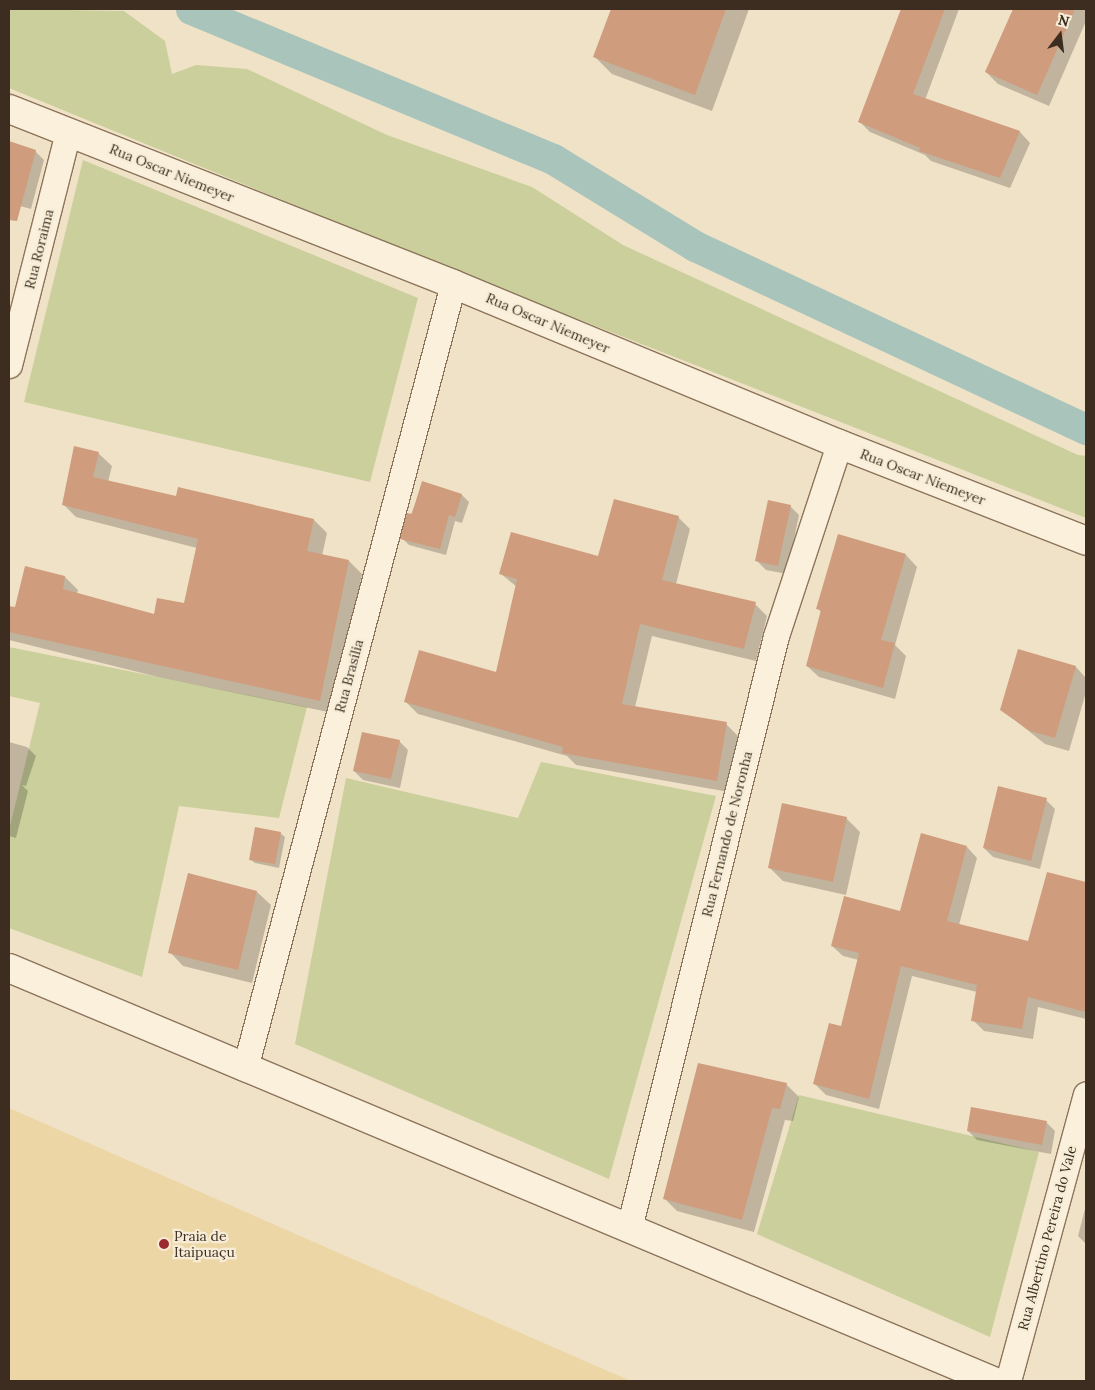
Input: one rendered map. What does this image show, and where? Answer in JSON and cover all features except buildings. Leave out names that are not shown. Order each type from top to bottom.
[{"type":"street","name":"Rua Oscar Niemeyer","points":[[9,109],[453,284],[838,444],[1086,541]]},
{"type":"street","name":"Rua Roraima","points":[[9,365],[68,132]]},
{"type":"street","name":"Rua Brasília","points":[[245,1068],[453,284]]},
{"type":"street","name":"Rua Fernando de Noronha","points":[[629,1228],[776,636],[838,444]]},
{"type":"street","points":[[9,968],[994,1381]]},
{"type":"street","name":"Rua Albertino Pereira do Vale","points":[[1008,1381],[1086,1094]]},
{"type":"green space","points":[[9,9],[124,11],[165,41],[172,74],[196,65],[247,69],[387,135],[532,187],[623,245],[1078,455],[1086,456],[1086,518],[465,275],[9,88]]},
{"type":"green space","points":[[83,160],[418,298],[370,482],[24,402]]},
{"type":"green space","points":[[9,647],[307,707],[279,818],[179,806],[142,977],[9,928],[9,830],[40,703],[9,696]]},
{"type":"green space","points":[[541,762],[716,796],[609,1179],[295,1044],[346,778],[518,818]]},
{"type":"green space","points":[[799,1095],[1039,1152],[990,1337],[757,1234]]},
{"type":"sand","name":"Praia de Itaipuaçu","points":[[9,1108],[603,1369],[631,1381],[9,1381]]},
{"type":"waterway","points":[[191,9],[553,159],[695,246],[1086,429]]},
{"type":"place","name":"Praia de Itaipuaçu","points":[[164,1244]]}]
